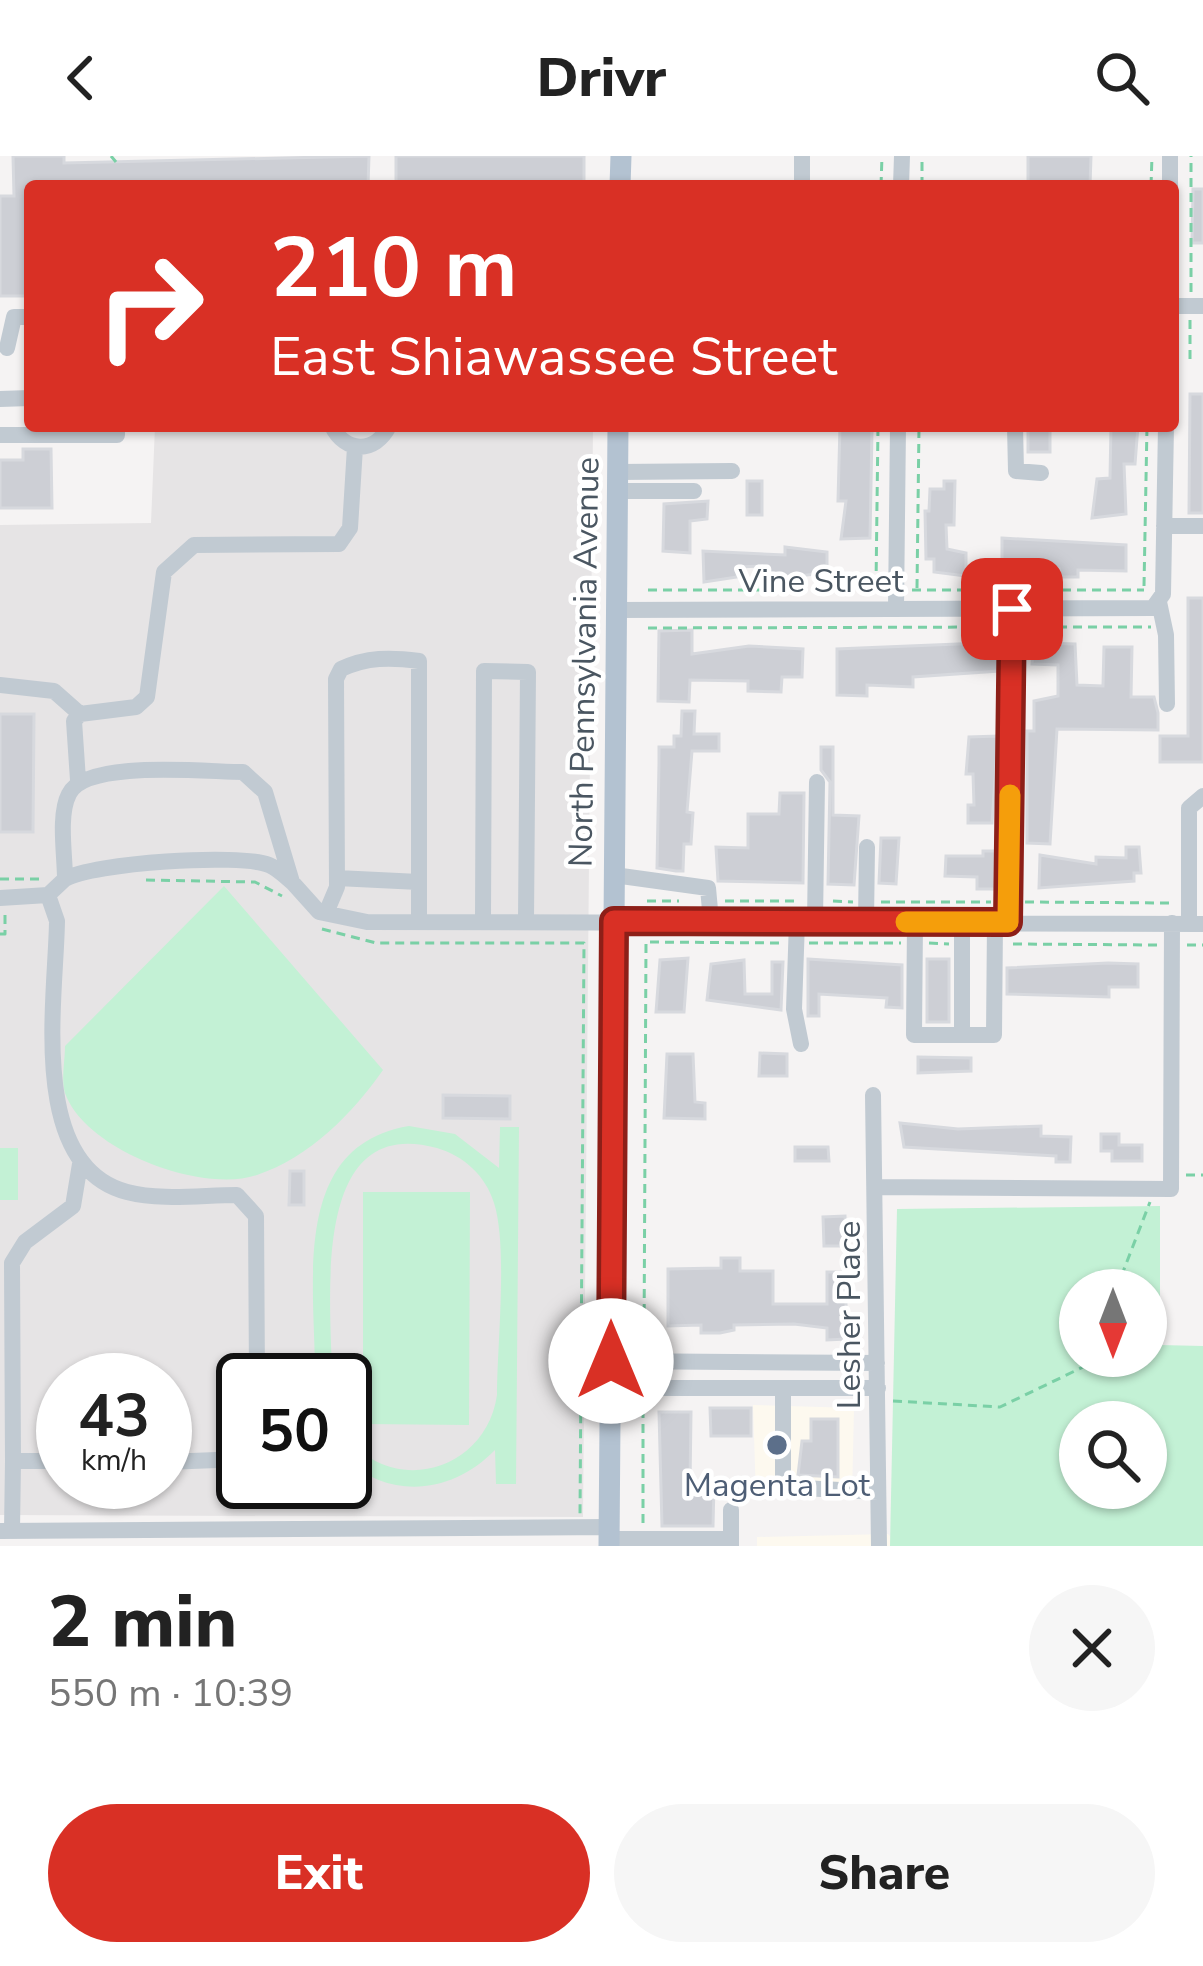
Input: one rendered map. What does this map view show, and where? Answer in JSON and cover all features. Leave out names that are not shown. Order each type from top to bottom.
[{"type":"main road","name":"North Pennsylvania Avenue","points":[[609,1537],[618,432]]},
{"type":"street","points":[[4,348],[14,317],[24,317]]},
{"type":"street","points":[[0,435],[117,432]]},
{"type":"street","points":[[336,432],[341,441],[355,447],[378,442],[385,432]]},
{"type":"street","points":[[896,609],[898,432]]},
{"type":"street","points":[[1015,432],[1016,471],[1041,472]]},
{"type":"street","points":[[1166,432],[1164,526],[1152,608],[1165,627],[1167,704]]},
{"type":"street","points":[[78,780],[74,721],[80,714],[143,703],[155,652],[161,579],[187,549],[329,546],[346,538],[355,447]]},
{"type":"street","points":[[618,481],[732,471]]},
{"type":"street","points":[[618,481],[694,491]]},
{"type":"street","points":[[1164,526],[1203,526]]},
{"type":"street","name":"Vine Street","points":[[616,610],[896,609],[1012,618],[1152,608]]},
{"type":"street","points":[[915,922],[914,1035],[994,1035],[1001,922],[1008,902],[1012,618]]},
{"type":"street","points":[[320,918],[337,878],[336,679],[341,669],[360,659],[396,658],[419,662],[419,920]]},
{"type":"street","points":[[483,920],[484,671],[528,672],[526,920]]},
{"type":"street","points":[[0,685],[54,691],[80,714]]},
{"type":"street","points":[[65,879],[66,798],[78,780],[101,772],[243,772],[265,792],[292,882]]},
{"type":"street","points":[[801,1044],[794,1009],[806,921],[816,901],[817,782]]},
{"type":"street","points":[[877,1187],[1165,1185],[1188,924],[1189,808],[1203,796]]},
{"type":"street","points":[[866,922],[867,848]]},
{"type":"street","points":[[0,898],[48,896],[85,868],[243,863],[269,865],[292,882],[320,918],[367,922],[1188,924]]},
{"type":"street","points":[[614,875],[708,888],[711,921]]},
{"type":"street","points":[[337,878],[419,881]]},
{"type":"street","points":[[48,896],[57,920],[54,1097],[80,1164],[74,1206],[25,1242],[12,1263],[13,1461],[6,1531],[580,1527],[609,1537],[731,1543],[731,1510]]},
{"type":"street","points":[[962,922],[962,1035]]},
{"type":"street","name":"Lesher Place","points":[[873,1095],[879,1540]]},
{"type":"street","points":[[80,1164],[123,1191],[237,1196],[248,1202],[256,1216],[256,1353]]},
{"type":"street","points":[[611,1361],[878,1363]]},
{"type":"street","points":[[611,1388],[783,1388],[878,1396]]},
{"type":"street","points":[[783,1388],[783,1487],[878,1492]]},
{"type":"street","points":[[13,1461],[36,1461]]},
{"type":"path","points":[[111,156],[116,162]]},
{"type":"path","points":[[1190,359],[1191,156]]},
{"type":"path","points":[[875,590],[878,432]]},
{"type":"path","points":[[917,590],[920,432]]},
{"type":"path","points":[[1147,432],[1152,608],[1165,627]]},
{"type":"path","points":[[648,628],[1012,618],[1152,608]]},
{"type":"path","points":[[0,879],[65,879]]},
{"type":"path","points":[[130,880],[255,882],[292,907]]},
{"type":"path","points":[[646,901],[1189,903]]},
{"type":"path","points":[[320,918],[352,940],[376,943],[584,943],[580,1527]]},
{"type":"path","points":[[644,1361],[646,942]]},
{"type":"path","points":[[1125,1269],[1165,1185],[1203,1175]]},
{"type":"path","points":[[878,1396],[950,1407],[1000,1407],[1062,1377]]},
{"type":"path","points":[[643,1539],[644,1388]]},
{"type":"shaded area","points":[[155,432],[593,432],[583,1517],[0,1515],[0,525],[151,523]]},
{"type":"shaded area","points":[[753,1405],[854,1408],[852,1497],[756,1497]]},
{"type":"shaded area","points":[[888,1534],[900,1546],[757,1546],[757,1537]]},
{"type":"green space","points":[[224,886],[383,1070],[343,1118],[312,1145],[276,1167],[234,1179],[177,1172],[120,1149],[77,1114],[63,1082],[65,1046]]},
{"type":"green space","points":[[409,1126],[455,1134],[499,1168],[500,1127],[519,1127],[516,1484],[496,1484],[495,1450],[441,1483],[402,1486],[372,1476],[372,1458],[410,1470],[456,1458],[475,1443],[497,1395],[498,1222],[486,1184],[456,1156],[437,1148],[395,1145],[366,1159],[347,1187],[336,1224],[331,1353],[315,1353],[313,1265],[326,1191],[343,1161],[370,1139]]},
{"type":"green space","points":[[0,1148],[18,1148],[18,1200],[0,1200]]},
{"type":"green space","points":[[363,1192],[470,1192],[469,1425],[372,1424],[372,1353],[363,1353]]},
{"type":"green space","points":[[1160,1206],[1160,1269],[1059,1269],[1059,1377],[1167,1377],[1167,1345],[1203,1346],[1203,1546],[890,1546],[897,1209]]},
{"type":"building","points":[[13,156],[64,156],[64,163],[369,156],[368,180],[24,180],[24,296],[0,296],[0,196],[14,196]]},
{"type":"building","points":[[396,156],[584,156],[584,180],[396,180]]},
{"type":"building","points":[[1028,156],[1091,156],[1090,180],[1028,180]]},
{"type":"building","points":[[1193,189],[1203,189],[1203,243],[1192,243]]},
{"type":"building","points":[[1190,394],[1203,394],[1203,513],[1189,513]]},
{"type":"building","points":[[840,432],[872,432],[870,538],[841,539],[846,501],[838,501]]},
{"type":"building","points":[[1028,432],[1050,432],[1050,452],[1028,452]]},
{"type":"building","points":[[1111,432],[1138,432],[1135,464],[1124,464],[1126,514],[1092,518],[1097,479],[1110,478]]},
{"type":"building","points":[[23,449],[51,449],[52,508],[0,508],[0,460],[23,460]]},
{"type":"building","points":[[747,481],[762,481],[762,515],[747,515]]},
{"type":"building","points":[[944,481],[955,481],[954,525],[946,525],[947,549],[966,553],[966,576],[934,572],[934,559],[926,559],[925,511],[929,511],[930,489],[944,489]]},
{"type":"building","points":[[708,501],[707,519],[690,521],[690,553],[663,551],[664,504]]},
{"type":"building","points":[[1002,538],[1126,545],[1126,571],[1078,570],[1078,577],[1059,577],[1059,569],[1002,569]]},
{"type":"building","points":[[785,547],[827,552],[827,573],[787,577],[761,573],[761,566],[738,567],[737,577],[704,582],[703,551],[785,555]]},
{"type":"building","points":[[1188,598],[1203,598],[1203,762],[1160,762],[1160,736],[1188,736]]},
{"type":"building","points":[[692,630],[692,654],[749,646],[803,649],[802,677],[782,677],[781,692],[748,691],[748,681],[690,680],[689,702],[658,701],[659,631]]},
{"type":"building","points":[[1000,643],[999,671],[913,677],[913,687],[867,685],[867,696],[837,695],[837,649]]},
{"type":"building","points":[[1075,644],[1077,685],[1103,686],[1104,647],[1132,647],[1131,697],[1154,697],[1158,713],[1158,730],[1057,729],[1050,844],[1027,843],[1027,731],[1034,731],[1034,701],[1058,696],[1058,665],[1032,664],[1033,646]]},
{"type":"building","points":[[682,711],[695,711],[694,734],[719,734],[719,751],[692,751],[687,812],[693,813],[691,844],[684,844],[683,871],[676,871],[657,868],[659,747],[674,747],[674,736],[681,736]]},
{"type":"building","points":[[0,714],[34,714],[33,832],[0,832]]},
{"type":"building","points":[[998,736],[992,823],[968,823],[968,805],[974,805],[973,774],[966,774],[969,737]]},
{"type":"building","points":[[821,747],[833,747],[833,815],[859,816],[854,885],[828,884],[830,782],[821,770]]},
{"type":"building","points":[[780,793],[804,793],[803,883],[718,881],[716,847],[748,848],[748,814],[779,814]]},
{"type":"building","points":[[881,838],[899,838],[896,884],[879,883]]},
{"type":"building","points":[[1126,847],[1139,847],[1141,873],[1134,873],[1134,881],[1039,888],[1040,855],[1096,864],[1096,857],[1126,858]]},
{"type":"building","points":[[983,851],[996,851],[996,889],[977,889],[977,877],[945,876],[946,856],[983,856]]},
{"type":"building","points":[[688,958],[684,1012],[656,1012],[660,960]]},
{"type":"building","points":[[808,959],[902,965],[902,1008],[886,1007],[887,998],[819,994],[819,1016],[808,1016]]},
{"type":"building","points":[[927,959],[949,959],[949,1022],[927,1022]]},
{"type":"building","points":[[744,960],[745,994],[772,994],[772,962],[783,962],[781,1010],[707,1000],[711,964]]},
{"type":"building","points":[[1138,964],[1138,987],[1109,987],[1109,997],[1007,994],[1007,968]]},
{"type":"building","points":[[760,1053],[787,1054],[787,1076],[759,1076]]},
{"type":"building","points":[[667,1054],[693,1054],[695,1102],[705,1103],[705,1119],[664,1118]]},
{"type":"building","points":[[918,1057],[971,1058],[971,1071],[918,1073]]},
{"type":"building","points":[[443,1095],[510,1096],[510,1119],[443,1118]]},
{"type":"building","points":[[900,1123],[958,1129],[1041,1126],[1041,1136],[1071,1137],[1070,1162],[1056,1162],[1056,1156],[904,1147]]},
{"type":"building","points":[[1101,1134],[1119,1134],[1119,1145],[1142,1145],[1142,1161],[1112,1161],[1112,1151],[1101,1151]]},
{"type":"building","points":[[795,1147],[828,1147],[829,1161],[795,1161]]},
{"type":"building","points":[[290,1171],[304,1171],[304,1205],[289,1205]]},
{"type":"building","points":[[845,1216],[846,1246],[824,1246],[823,1217]]},
{"type":"building","points":[[721,1258],[740,1258],[740,1271],[773,1271],[773,1304],[827,1304],[827,1272],[846,1272],[846,1339],[827,1340],[827,1328],[794,1324],[734,1325],[734,1330],[720,1333],[701,1333],[701,1325],[668,1326],[668,1269],[721,1268]]},
{"type":"building","points":[[710,1408],[751,1408],[751,1436],[711,1436]]},
{"type":"building","points":[[659,1412],[691,1412],[690,1485],[714,1485],[713,1526],[662,1526]]},
{"type":"building","points":[[811,1419],[838,1419],[838,1477],[798,1475],[802,1441],[811,1441]]},
{"type":"slow traffic","points":[[906,922],[1008,922],[1010,795]]},
{"type":"place","name":"Magenta Lot","points":[[777,1445]]},
{"type":"route","points":[[611,1361],[614,921],[1008,922],[1012,609]]}]
